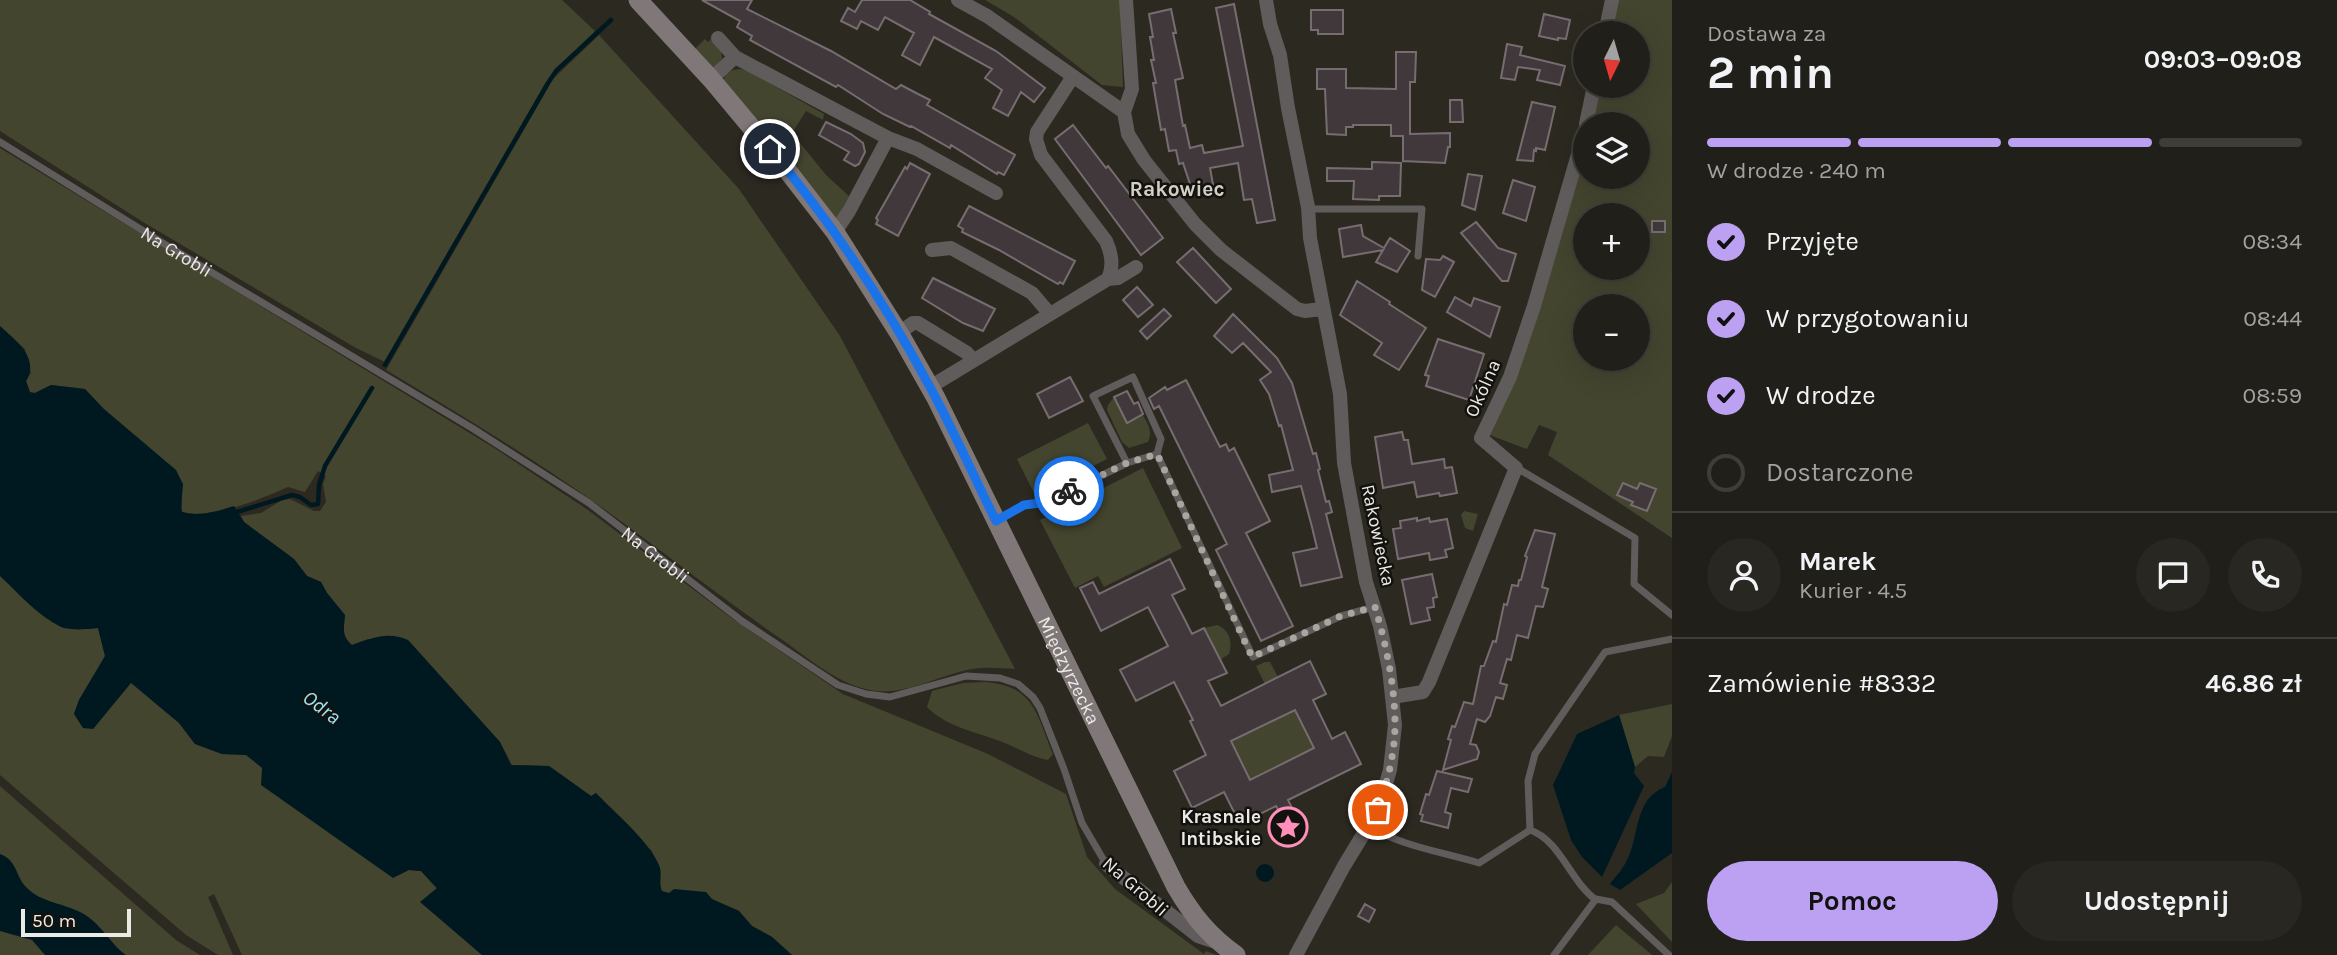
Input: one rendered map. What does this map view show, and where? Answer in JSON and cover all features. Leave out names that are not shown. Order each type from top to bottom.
[{"type":"street","name":"Międzyrzecka","points":[[638,0],[711,79],[787,170],[835,232],[899,333],[930,387],[1177,887],[1192,915],[1220,943]]},
{"type":"street","points":[[958,0],[1021,39],[1072,78],[1124,112]]},
{"type":"street","points":[[1126,0],[1132,89],[1124,112],[1128,134],[1144,160],[1195,224],[1221,250],[1297,309],[1322,309]]},
{"type":"street","name":"Rakowiecka","points":[[1266,0],[1280,55],[1308,209],[1322,309],[1340,394],[1348,486],[1366,582],[1375,607],[1389,669],[1395,725],[1390,770],[1378,810],[1369,826]]},
{"type":"street","points":[[1608,21],[1612,0]]},
{"type":"street","points":[[718,38],[736,57],[888,138],[908,144],[996,193]]},
{"type":"street","points":[[711,79],[736,57]]},
{"type":"street","points":[[1072,78],[1041,125],[1036,139],[1041,155],[1106,242],[1112,262],[1108,279]]},
{"type":"street","points":[[835,232],[888,138]]},
{"type":"street","name":"Okólna","points":[[1516,468],[1480,438],[1510,377],[1534,306],[1573,171]]},
{"type":"street","points":[[932,250],[951,248],[1032,293],[1049,313]]},
{"type":"street","points":[[930,387],[1049,313],[1108,279],[1118,278],[1136,267]]},
{"type":"street","points":[[899,333],[913,323],[918,323],[967,353],[973,360]]},
{"type":"street","points":[[1392,697],[1423,692],[1429,682],[1516,468]]},
{"type":"street","points":[[1296,955],[1369,826]]},
{"type":"street","name":"Na Grobli","points":[[1106,864],[1198,936],[1220,943],[1236,955]]},
{"type":"lane","name":"Na Grobli","points":[[0,142],[472,428],[589,503],[742,621],[838,685],[866,694],[891,697],[966,676],[1000,678],[1018,684],[1033,697],[1040,708],[1082,823],[1106,864]]},
{"type":"lane","points":[[1308,209],[1422,209],[1418,256]]},
{"type":"lane","points":[[1127,463],[1093,396],[1133,377],[1161,439],[1157,454],[1252,657],[1341,616],[1375,607]]},
{"type":"lane","points":[[996,521],[1024,505],[1048,502],[1127,463],[1157,454]]},
{"type":"lane","points":[[1516,468],[1635,538],[1634,584],[1672,615]]},
{"type":"lane","points":[[1530,830],[1528,782],[1535,754],[1605,652],[1672,639]]},
{"type":"lane","points":[[1369,826],[1400,840],[1479,863],[1530,830]]},
{"type":"lane","points":[[1530,830],[1543,834],[1585,892],[1596,900],[1612,902],[1669,955]]},
{"type":"lane","points":[[1554,955],[1596,900]]},
{"type":"green space","points":[[0,0],[562,0],[595,31],[548,79],[385,362],[356,348],[143,222],[0,131]]},
{"type":"green space","points":[[985,0],[1120,0],[1123,87],[1102,85],[1014,17]]},
{"type":"green space","points":[[1618,0],[1672,0],[1672,538],[1548,455],[1557,432],[1539,425],[1527,449],[1487,434],[1573,179],[1573,189],[1650,189],[1650,112],[1593,112],[1596,98],[1650,98],[1650,21],[1614,21]]},
{"type":"green space","points":[[599,35],[739,189],[840,336],[1015,669],[969,669],[890,691],[865,689],[843,681],[568,484],[386,370],[553,79]]},
{"type":"green space","points":[[705,39],[708,42],[711,39],[721,49],[722,59],[715,67],[709,67],[694,50]]},
{"type":"green space","points":[[740,69],[824,114],[823,120],[806,111],[792,133],[826,175],[849,196],[837,218],[832,219],[723,83],[728,72]]},
{"type":"green space","points":[[0,148],[496,449],[588,510],[730,617],[843,694],[988,754],[1066,794],[1087,857],[1115,889],[1204,954],[1206,951],[1217,955],[792,955],[772,937],[752,926],[739,911],[711,899],[662,892],[652,851],[591,796],[549,766],[512,765],[500,742],[408,640],[368,639],[352,645],[348,642],[344,628],[345,615],[321,582],[307,576],[294,559],[244,522],[241,516],[261,513],[282,500],[290,499],[314,511],[320,511],[326,502],[323,484],[326,476],[318,471],[305,492],[288,487],[221,511],[194,514],[182,512],[182,501],[85,389],[51,385],[30,393],[26,381],[31,373],[25,349],[0,326]]},
{"type":"green space","points":[[1114,397],[1127,422],[1142,414],[1150,431],[1148,442],[1129,448],[1122,442],[1107,410]]},
{"type":"green space","points":[[1088,423],[1107,459],[1035,495],[1017,459]]},
{"type":"green space","points":[[1143,468],[1182,548],[1104,587],[1098,576],[1075,588],[1040,520]]},
{"type":"green space","points":[[1464,511],[1478,514],[1473,531],[1465,528],[1461,515]]},
{"type":"green space","points":[[0,576],[43,615],[98,628],[105,656],[79,700],[74,714],[93,729],[131,682],[179,723],[195,744],[222,754],[246,755],[409,870],[421,871],[437,889],[421,902],[482,955],[242,955],[214,894],[208,897],[233,955],[218,955],[186,935],[0,775]]},
{"type":"green space","points":[[1217,625],[1229,636],[1230,645],[1229,654],[1220,660],[1204,628]]},
{"type":"green space","points":[[1270,662],[1278,677],[1265,684],[1256,666]]},
{"type":"green space","points":[[985,682],[1014,689],[1031,704],[1053,754],[1048,760],[955,725],[927,707],[932,691],[963,683]]},
{"type":"green space","points":[[1672,704],[1672,736],[1664,757],[1648,756],[1635,767],[1619,715]]},
{"type":"green space","points":[[1295,710],[1314,748],[1250,780],[1231,741]]},
{"type":"green space","points":[[0,786],[176,940],[200,955],[0,955]]},
{"type":"green space","points":[[1672,882],[1672,942],[1636,904],[1664,893]]},
{"type":"green space","points":[[1616,925],[1652,955],[1588,955]]},
{"type":"water","name":"Odra","points":[[0,326],[28,357],[30,373],[26,381],[30,392],[35,393],[51,385],[85,389],[104,409],[176,470],[183,484],[182,512],[202,514],[234,506],[244,522],[294,559],[307,576],[321,582],[345,615],[344,628],[348,642],[352,645],[387,636],[408,640],[500,742],[511,765],[549,766],[591,796],[596,793],[622,818],[654,856],[660,869],[662,891],[669,893],[674,889],[706,892],[712,899],[739,911],[752,926],[772,937],[792,955],[482,955],[420,902],[437,888],[421,871],[409,870],[393,878],[261,785],[262,768],[246,755],[222,754],[195,744],[179,723],[131,683],[93,729],[83,728],[74,714],[79,700],[105,656],[98,628],[61,627],[36,611],[0,576]]},
{"type":"water","points":[[1619,715],[1635,767],[1634,773],[1644,786],[1602,877],[1582,857],[1571,840],[1553,785],[1577,734]]},
{"type":"water","points":[[1672,772],[1672,853],[1620,890],[1610,884],[1630,852],[1642,809],[1647,800],[1665,787]]},
{"type":"water","points":[[0,854],[10,860],[22,882],[32,892],[82,913],[101,928],[126,955],[45,955],[32,940],[0,931]]},
{"type":"water","points":[[1261,864],[1269,864],[1274,873],[1272,880],[1261,882],[1256,877],[1256,869]]},
{"type":"building","points":[[702,0],[752,0],[747,9],[831,51],[896,89],[901,85],[930,100],[927,105],[1015,155],[1004,175],[998,172],[997,174],[951,145],[950,148],[883,114],[838,85],[836,87],[750,40],[752,36],[737,27],[740,21]]},
{"type":"building","points":[[862,0],[910,0],[930,12],[929,14],[996,51],[1045,88],[1034,102],[1021,92],[1008,116],[993,108],[1002,90],[985,78],[992,69],[934,37],[920,65],[902,55],[914,33],[885,17],[878,30],[861,21],[857,29],[841,21],[848,8],[855,12]]},
{"type":"building","points":[[1234,4],[1275,220],[1257,223],[1252,199],[1244,200],[1238,163],[1210,168],[1214,190],[1195,193],[1194,184],[1190,184],[1183,163],[1179,164],[1176,150],[1169,151],[1165,129],[1161,130],[1153,83],[1156,83],[1151,60],[1154,60],[1149,14],[1171,9],[1176,33],[1173,33],[1183,78],[1175,80],[1190,148],[1202,145],[1204,153],[1243,146],[1216,8]]},
{"type":"building","points":[[1311,10],[1343,10],[1343,34],[1318,34],[1318,30],[1311,30]]},
{"type":"building","points":[[1544,14],[1570,20],[1566,39],[1539,36]]},
{"type":"building","points":[[1507,44],[1522,47],[1520,55],[1565,66],[1560,85],[1537,80],[1540,70],[1518,67],[1515,80],[1501,78]]},
{"type":"building","points":[[1396,52],[1416,52],[1415,82],[1410,82],[1410,134],[1450,133],[1450,147],[1445,163],[1403,161],[1403,136],[1391,136],[1391,125],[1353,125],[1346,127],[1346,135],[1327,134],[1325,89],[1317,89],[1317,69],[1346,69],[1346,88],[1396,89]]},
{"type":"building","points":[[1450,100],[1462,100],[1463,122],[1450,122]]},
{"type":"building","points":[[1532,102],[1555,107],[1545,150],[1536,148],[1533,161],[1517,160]]},
{"type":"building","points":[[826,122],[863,143],[865,152],[859,164],[855,166],[844,160],[849,152],[819,135]]},
{"type":"building","points":[[1073,125],[1163,238],[1141,255],[1055,139]]},
{"type":"building","points":[[1372,162],[1401,163],[1400,196],[1379,196],[1379,200],[1353,199],[1354,181],[1327,181],[1327,168],[1372,169]]},
{"type":"building","points":[[910,163],[930,174],[898,236],[876,224],[876,218],[905,167],[907,169]]},
{"type":"building","points":[[1468,174],[1482,176],[1475,210],[1462,205]]},
{"type":"building","points":[[1513,180],[1535,187],[1526,221],[1503,213]]},
{"type":"building","points":[[969,206],[1075,261],[1063,284],[1058,284],[962,232],[963,229],[958,226]]},
{"type":"building","points":[[1652,221],[1665,221],[1665,232],[1652,232]]},
{"type":"building","points":[[1476,222],[1498,248],[1516,254],[1508,281],[1502,281],[1461,233]]},
{"type":"building","points":[[1361,225],[1363,236],[1384,248],[1390,238],[1410,251],[1397,272],[1376,262],[1383,250],[1343,257],[1339,229]]},
{"type":"building","points":[[1193,248],[1231,289],[1216,303],[1177,262]]},
{"type":"building","points":[[1443,256],[1454,262],[1435,297],[1422,290],[1426,259],[1440,260]]},
{"type":"building","points":[[933,278],[995,309],[983,331],[963,323],[922,298]]},
{"type":"building","points":[[1357,281],[1426,328],[1399,370],[1374,355],[1382,343],[1340,315]]},
{"type":"building","points":[[1137,287],[1153,305],[1138,317],[1123,300]]},
{"type":"building","points":[[1455,297],[1471,306],[1474,298],[1500,307],[1490,337],[1447,312]]},
{"type":"building","points":[[1164,309],[1171,316],[1147,339],[1140,331]]},
{"type":"building","points":[[1233,314],[1277,358],[1292,383],[1313,454],[1316,453],[1326,502],[1329,501],[1332,512],[1326,514],[1342,577],[1301,586],[1293,553],[1317,548],[1312,527],[1301,486],[1272,492],[1269,475],[1293,470],[1281,425],[1279,426],[1269,394],[1260,380],[1271,372],[1243,343],[1232,353],[1214,336]]},
{"type":"building","points":[[1438,339],[1484,354],[1469,400],[1426,386],[1429,376],[1425,375]]},
{"type":"building","points":[[1070,377],[1083,401],[1049,418],[1037,394]]},
{"type":"building","points":[[1186,380],[1220,447],[1226,444],[1229,451],[1234,448],[1270,521],[1246,533],[1293,626],[1261,641],[1216,550],[1227,544],[1159,406],[1154,409],[1149,398],[1165,387],[1167,390]]},
{"type":"building","points":[[1127,391],[1134,404],[1138,402],[1143,414],[1127,423],[1114,397]]},
{"type":"building","points":[[1402,432],[1404,440],[1408,440],[1412,464],[1444,459],[1445,468],[1452,467],[1457,493],[1417,497],[1414,482],[1383,488],[1375,437]]},
{"type":"building","points":[[1623,483],[1637,489],[1640,483],[1656,489],[1647,511],[1631,505],[1633,502],[1617,495]]},
{"type":"building","points":[[1417,518],[1417,521],[1429,518],[1430,522],[1447,519],[1453,548],[1445,550],[1447,557],[1430,560],[1429,553],[1398,559],[1393,529],[1401,528],[1400,521]]},
{"type":"building","points":[[1535,530],[1555,534],[1542,587],[1548,589],[1543,607],[1536,606],[1528,638],[1517,635],[1511,660],[1507,659],[1500,683],[1507,685],[1503,699],[1496,697],[1490,716],[1485,722],[1477,719],[1470,744],[1476,745],[1479,752],[1477,759],[1443,770],[1452,726],[1455,727],[1464,702],[1473,704],[1481,666],[1484,666],[1493,641],[1496,642],[1504,604],[1507,605],[1512,585],[1518,586],[1521,580],[1527,557],[1525,556]]},
{"type":"building","points":[[1170,559],[1185,589],[1172,595],[1192,634],[1204,628],[1227,673],[1208,681],[1221,706],[1310,661],[1326,694],[1313,700],[1332,739],[1345,732],[1361,764],[1288,800],[1295,814],[1284,820],[1276,806],[1240,824],[1224,792],[1192,808],[1174,771],[1206,755],[1190,721],[1193,720],[1174,682],[1136,701],[1120,670],[1168,646],[1148,607],[1101,631],[1080,588],[1093,582],[1099,594]],"holes":[[[1295,710],[1314,748],[1250,780],[1231,741]]]},
{"type":"building","points":[[1432,574],[1437,597],[1433,598],[1434,607],[1427,608],[1430,620],[1411,624],[1402,580]]},
{"type":"building","points":[[1437,771],[1472,779],[1468,792],[1451,788],[1445,812],[1451,814],[1448,828],[1421,821],[1423,815],[1420,814],[1426,794],[1429,795]]},
{"type":"building","points":[[1365,904],[1375,910],[1369,922],[1358,916]]},
{"type":"waterway","points":[[385,365],[548,83],[556,71],[611,20]]},
{"type":"waterway","points":[[235,514],[292,495],[311,505],[318,504],[319,485],[325,466],[372,388]]},
{"type":"way so far","points":[[1069,491],[1127,463],[1157,454],[1252,657],[1341,616],[1375,607],[1389,669],[1395,725],[1390,770],[1378,810]]},
{"type":"place","name":"Krasnale Intibskie","points":[[1288,827]]},
{"type":"district","name":"Rakowiec","points":[[1177,189]]},
{"type":"route","points":[[770,149],[835,232],[902,338],[936,398],[996,521],[1024,505],[1048,502],[1069,491]]}]
